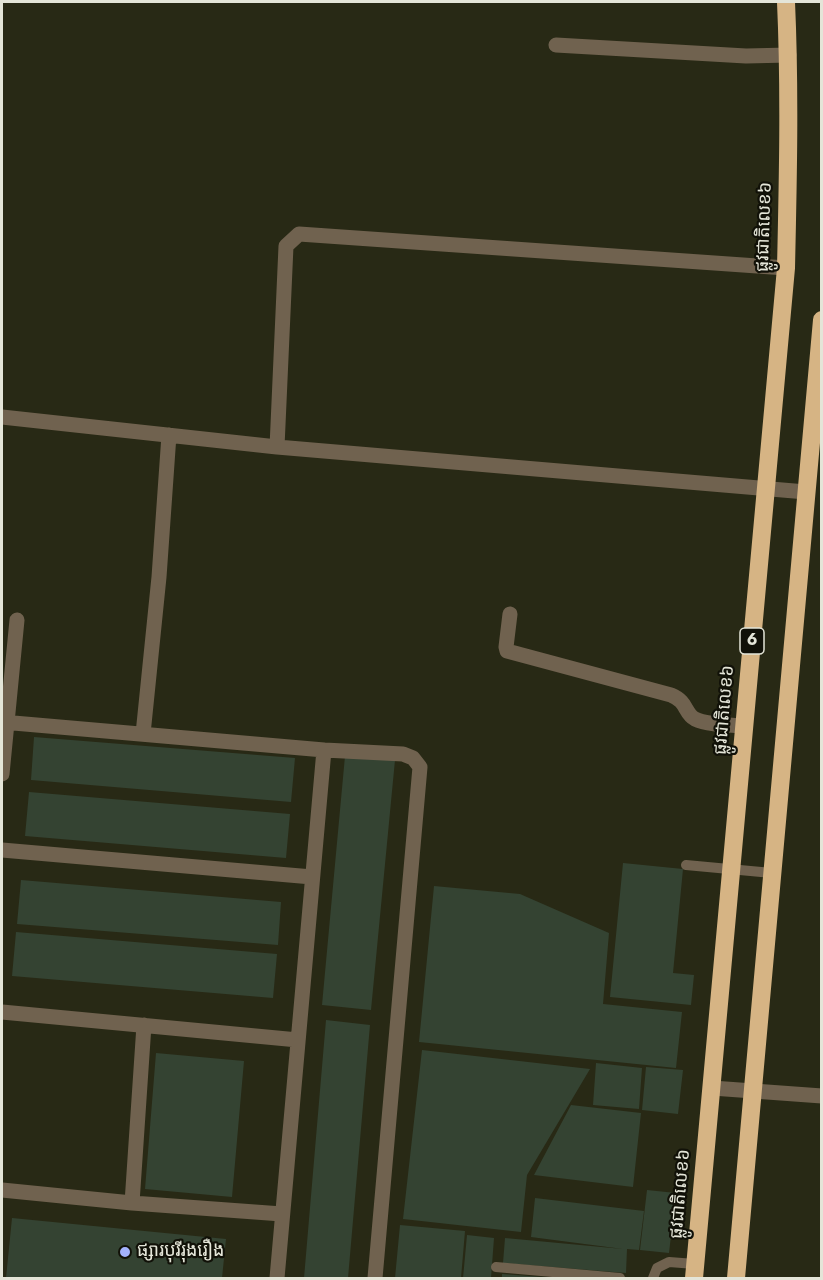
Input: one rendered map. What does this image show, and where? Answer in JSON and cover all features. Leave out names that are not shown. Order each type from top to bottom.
[{"type":"highway","name":"ផ្លូវជាតិលេខ៦","points":[[695,1271],[786,268],[789,55],[786,2]]},
{"type":"highway","points":[[736,1278],[822,320]]},
{"type":"street","points":[[556,45],[746,56],[789,55]]},
{"type":"street","points":[[277,447],[286,246],[298,234],[786,268]]},
{"type":"street","points":[[2,417],[277,447],[806,492]]},
{"type":"street","points":[[143,734],[159,577],[169,435]]},
{"type":"street","points":[[510,614],[507,651],[671,695],[680,699],[695,719],[744,726]]},
{"type":"street","points":[[2,774],[4,722],[17,620]]},
{"type":"street","points":[[4,722],[324,750],[403,754],[413,758],[420,767],[375,1278]]},
{"type":"street","points":[[277,1278],[324,750]]},
{"type":"street","points":[[2,850],[312,877]]},
{"type":"street","points":[[2,1012],[298,1040]]},
{"type":"street","points":[[132,1203],[144,1025]]},
{"type":"street","points":[[712,1088],[822,1096]]},
{"type":"street","points":[[2,1190],[132,1203],[282,1214]]},
{"type":"lane","points":[[686,865],[772,873]]},
{"type":"lane","points":[[653,1278],[657,1268],[669,1262],[695,1271]]},
{"type":"lane","points":[[496,1267],[620,1278]]},
{"type":"building","points":[[34,737],[295,758],[291,802],[31,780]]},
{"type":"building","points":[[345,756],[395,760],[371,1010],[322,1005]]},
{"type":"building","points":[[29,792],[290,814],[286,858],[25,836]]},
{"type":"building","points":[[623,863],[683,869],[673,973],[694,975],[691,1005],[610,997]]},
{"type":"building","points":[[21,880],[281,902],[278,945],[17,924]]},
{"type":"building","points":[[434,886],[520,894],[609,933],[603,1004],[682,1012],[676,1068],[419,1042]]},
{"type":"building","points":[[16,932],[277,954],[273,998],[12,976]]},
{"type":"building","points":[[326,1020],[370,1025],[348,1278],[304,1278]]},
{"type":"building","points":[[422,1050],[590,1069],[527,1175],[521,1232],[403,1219]]},
{"type":"building","points":[[156,1053],[244,1061],[232,1197],[145,1189]]},
{"type":"building","points":[[596,1063],[642,1068],[639,1109],[593,1105]]},
{"type":"building","points":[[646,1067],[683,1070],[678,1114],[642,1110]]},
{"type":"building","points":[[571,1105],[641,1113],[633,1187],[534,1175]]},
{"type":"building","points":[[647,1190],[676,1193],[669,1253],[640,1250]]},
{"type":"building","points":[[535,1198],[644,1211],[639,1250],[627,1249],[626,1273],[503,1263],[505,1238],[623,1249],[531,1237]]},
{"type":"building","name":"ផ្សារបុរីរុងរឿង","points":[[12,1218],[226,1239],[222,1278],[6,1278]]},
{"type":"building","points":[[400,1225],[465,1231],[461,1278],[395,1278]]},
{"type":"building","points":[[467,1235],[494,1238],[491,1278],[463,1278]]},
{"type":"building","points":[[502,1274],[542,1277],[542,1278],[502,1278]]},
{"type":"place","name":"ផ្សារបុរីរុងរឿង","points":[[125,1252]]}]
